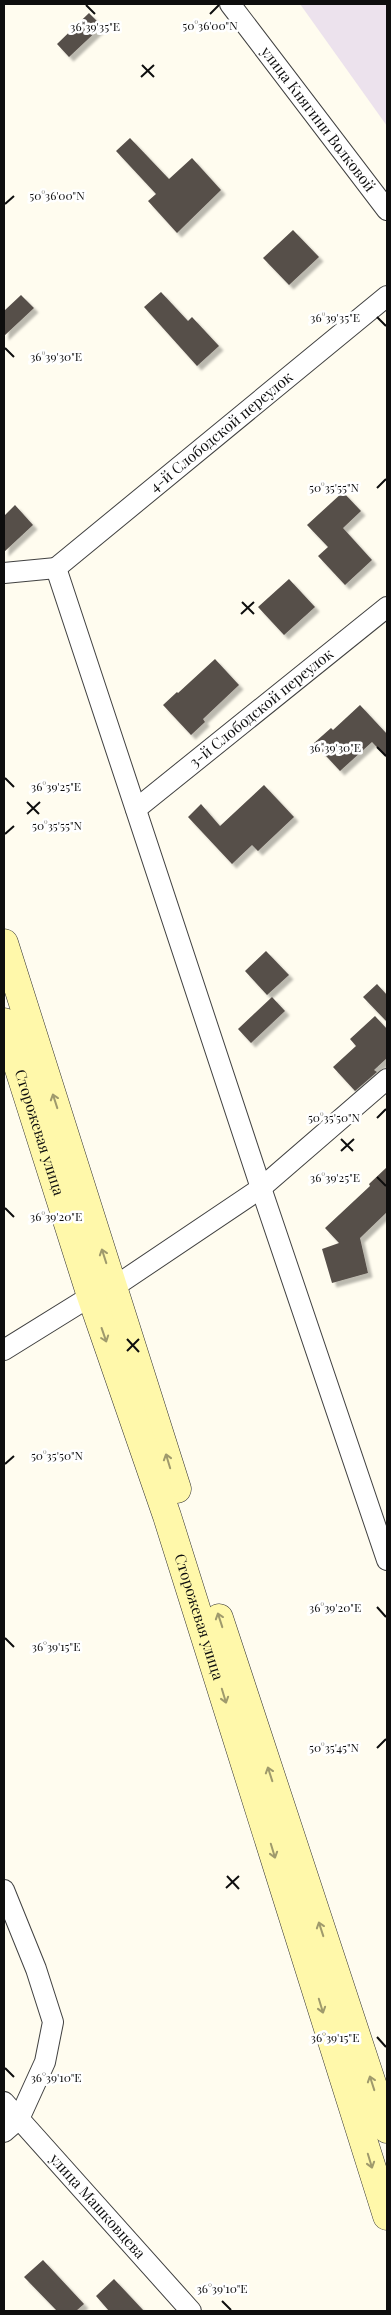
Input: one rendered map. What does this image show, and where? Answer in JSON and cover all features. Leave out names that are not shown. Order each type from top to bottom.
[{"type":"main road","name":"Сторожевая улица","points":[[4,943],[167,1516],[387,2216]]},
{"type":"main road","name":"Сторожевая улица","points":[[4,1022],[186,1517],[387,2129]]},
{"type":"street","name":"улица Княгини Волковой","points":[[230,4],[387,210]]},
{"type":"street","name":"4-й Слободской переулок","points":[[56,568],[387,296]]},
{"type":"street","points":[[4,573],[56,568],[261,1188],[387,1560]]},
{"type":"street","name":"3-й Слободской переулок","points":[[136,809],[387,606]]},
{"type":"street","points":[[4,1350],[102,1291],[261,1188],[387,1079]]},
{"type":"street","points":[[4,1890],[36,1969],[53,2022],[45,2062],[11,2125]]},
{"type":"street","name":"улица Машковцева","points":[[4,2102],[11,2125],[191,2311]]},
{"type":"shaded area","points":[[300,4],[387,4],[387,126]]},
{"type":"building","points":[[89,13],[102,26],[69,57],[57,44]]},
{"type":"building","points":[[130,138],[169,179],[192,158],[221,190],[177,233],[148,201],[156,194],[116,151]]},
{"type":"building","points":[[293,230],[319,257],[289,285],[263,258]]},
{"type":"building","points":[[161,292],[188,321],[192,317],[219,346],[197,366],[144,307]]},
{"type":"building","points":[[21,295],[34,308],[4,336],[4,311]]},
{"type":"building","points":[[343,492],[361,511],[343,528],[372,560],[345,585],[318,556],[328,547],[307,525]]},
{"type":"building","points":[[15,505],[33,525],[4,552],[4,516]]},
{"type":"building","points":[[289,579],[315,607],[284,635],[258,607]]},
{"type":"building","points":[[215,659],[239,685],[203,719],[205,722],[191,735],[163,705]]},
{"type":"building","points":[[360,705],[387,734],[387,758],[372,742],[340,771],[314,743],[331,728],[333,730]]},
{"type":"building","points":[[264,785],[294,817],[258,851],[252,845],[232,864],[188,817],[201,804],[220,826]]},
{"type":"building","points":[[266,951],[289,975],[267,995],[245,971]]},
{"type":"building","points":[[377,984],[387,995],[387,1022],[363,997]]},
{"type":"building","points":[[272,997],[285,1011],[251,1043],[238,1029]]},
{"type":"building","points":[[375,1016],[387,1029],[387,1058],[374,1070],[377,1072],[355,1091],[333,1067],[356,1046],[350,1039]]},
{"type":"building","points":[[387,1167],[387,1212],[360,1238],[368,1273],[332,1283],[322,1249],[339,1243],[325,1228],[370,1186],[369,1184]]},
{"type":"building","points":[[43,2260],[84,2304],[76,2311],[57,2311],[24,2277]]},
{"type":"building","points":[[114,2279],[144,2311],[109,2311],[96,2296]]}]
